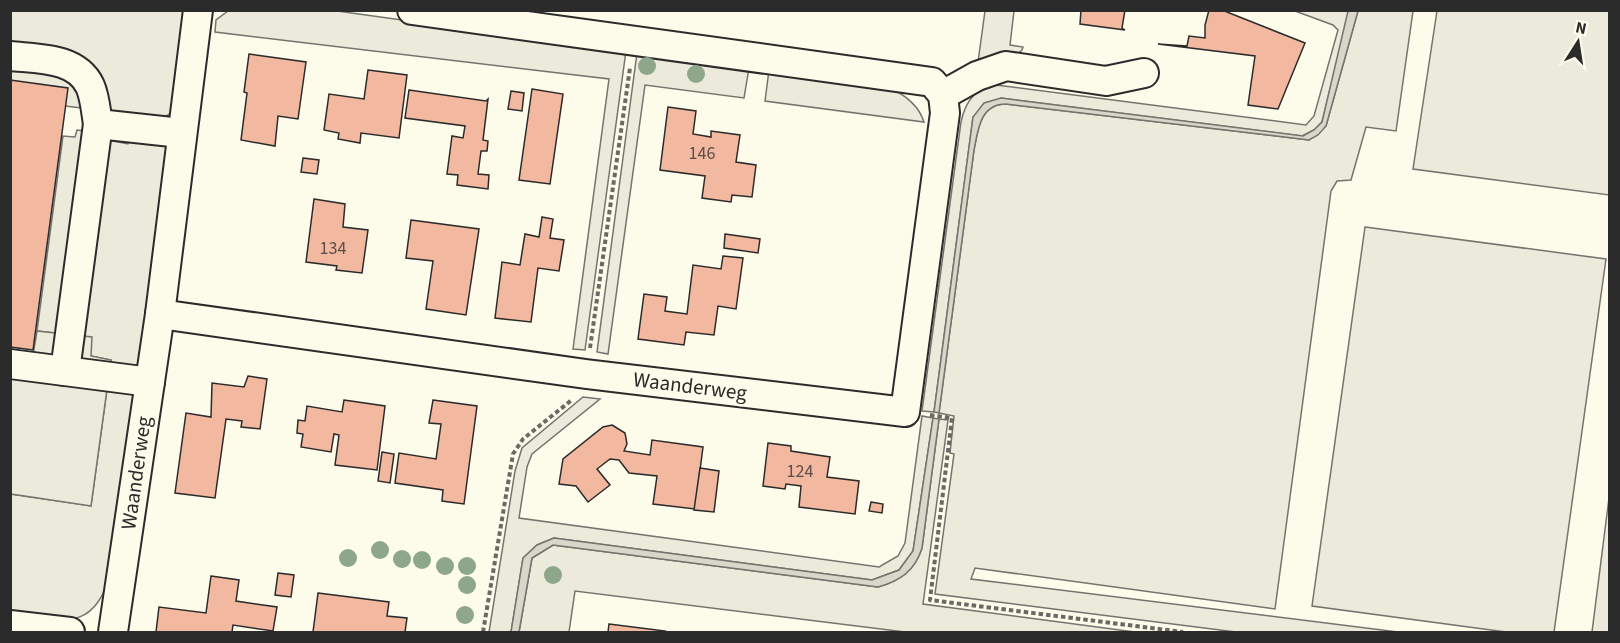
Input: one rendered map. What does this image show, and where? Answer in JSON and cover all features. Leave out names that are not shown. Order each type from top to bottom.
[{"type":"street","name":"Waanderweg","points":[[113,633],[160,315],[198,10]]},
{"type":"street","points":[[412,10],[932,82],[943,95],[977,76],[1006,66],[1106,81],[1144,73]]},
{"type":"street","points":[[10,56],[64,63],[82,74],[91,87],[98,124],[65,371]]},
{"type":"street","name":"Waanderweg","points":[[160,315],[586,374],[905,412],[945,113],[943,95]]},
{"type":"street","points":[[98,124],[182,133]]},
{"type":"street","points":[[10,364],[150,382]]},
{"type":"street","points":[[10,625],[69,633]]},
{"type":"path","points":[[483,633],[513,454],[523,439],[577,396],[584,385],[634,41]]},
{"type":"path","points":[[922,413],[952,418],[930,600],[1183,633]]},
{"type":"shaded area","points":[[330,10],[626,51],[585,350],[573,349],[609,79],[215,32],[216,20],[228,11]]},
{"type":"shaded area","points":[[11,11],[187,11],[173,112],[163,118],[107,112],[105,99],[11,49]]},
{"type":"shaded area","points":[[985,11],[1014,11],[1010,45],[1023,47],[1015,56],[978,62]]},
{"type":"shaded area","points":[[1295,11],[1348,11],[1349,13],[1322,122],[1314,130],[1302,136],[1001,98],[973,117],[934,412],[922,411],[961,122],[965,108],[972,97],[982,89],[996,85],[1306,125],[1314,116],[1338,30],[1333,25]]},
{"type":"shaded area","points":[[1348,11],[1358,11],[1326,126],[1318,135],[1309,140],[1006,104],[991,108],[982,119],[974,150],[939,413],[934,412],[973,117],[984,103],[1001,98],[1303,136],[1322,122]]},
{"type":"shaded area","points":[[1358,11],[1413,11],[1396,131],[1366,127],[1351,180],[1337,181],[1331,191],[1275,609],[975,568],[971,579],[1398,632],[1236,632],[935,594],[954,454],[950,453],[954,416],[939,413],[974,150],[979,127],[986,113],[997,105],[1006,104],[1309,140],[1326,126]]},
{"type":"shaded area","points":[[1437,11],[1609,11],[1609,195],[1413,169]]},
{"type":"shaded area","points":[[637,53],[749,68],[744,98],[645,85],[608,354],[597,352]]},
{"type":"shaded area","points":[[11,61],[68,74],[91,109],[65,106],[11,80]]},
{"type":"shaded area","points":[[769,70],[890,88],[911,102],[919,111],[924,122],[765,101]]},
{"type":"shaded area","points":[[77,130],[91,132],[64,334],[37,331],[63,136],[75,137]]},
{"type":"shaded area","points":[[130,137],[169,146],[111,573],[104,593],[95,606],[85,614],[60,619],[11,613],[11,494],[91,506],[111,360],[91,356],[78,336],[108,140],[128,144]]},
{"type":"shaded area","points":[[1365,227],[1606,259],[1554,632],[1506,632],[1312,606]]},
{"type":"shaded area","points":[[37,331],[92,337],[91,356],[111,360],[91,506],[11,494],[11,360],[32,362]]},
{"type":"shaded area","points":[[583,397],[600,399],[532,454],[527,467],[519,518],[879,567],[898,556],[905,543],[922,416],[933,418],[913,551],[899,570],[872,580],[554,538],[537,545],[523,558],[511,632],[489,632],[515,471],[522,448]]},
{"type":"shaded area","points":[[933,418],[939,419],[922,548],[911,569],[893,582],[878,587],[553,545],[532,558],[519,632],[511,632],[523,558],[537,545],[554,538],[872,580],[899,570],[913,551]]},
{"type":"shaded area","points":[[939,419],[948,420],[923,604],[1135,632],[905,632],[575,591],[569,632],[519,632],[532,558],[553,545],[878,587],[899,578],[915,563],[922,548]]},
{"type":"shaded area","points":[[1609,498],[1609,632],[1592,632]]},
{"type":"building","points":[[1081,10],[1125,10],[1122,28],[1125,30],[1080,24]]},
{"type":"building","points":[[1209,10],[1222,10],[1305,43],[1278,109],[1248,105],[1255,56],[1158,44],[1187,46],[1189,36],[1205,38],[1205,25]]},
{"type":"building","points":[[249,54],[306,62],[298,119],[278,116],[275,146],[241,140]]},
{"type":"building","points":[[368,70],[407,75],[399,138],[361,133],[360,143],[338,139],[339,133],[324,130],[329,94],[364,99]]},
{"type":"building","points":[[10,80],[68,88],[33,350],[10,347]]},
{"type":"building","points":[[532,89],[563,94],[550,184],[519,180]]},
{"type":"building","points":[[409,90],[486,101],[488,99],[483,140],[488,141],[487,151],[481,151],[478,174],[489,175],[488,189],[457,185],[458,175],[447,174],[452,136],[463,138],[465,126],[405,118]]},
{"type":"building","points":[[511,91],[524,93],[522,111],[508,109]]},
{"type":"building","points":[[668,107],[696,111],[693,134],[711,137],[711,131],[740,135],[736,162],[756,165],[752,197],[732,195],[731,202],[702,198],[705,176],[660,170]]},
{"type":"building","points":[[303,158],[319,160],[317,174],[301,172]]},
{"type":"building","points":[[314,199],[345,204],[343,227],[368,230],[362,273],[336,270],[337,266],[306,262]]},
{"type":"building","points":[[542,217],[553,219],[550,238],[564,240],[559,271],[538,268],[531,322],[495,318],[502,262],[520,265],[525,234],[539,237]]},
{"type":"building","points":[[411,220],[479,229],[466,315],[426,309],[433,261],[406,258]]},
{"type":"building","points":[[725,234],[760,239],[758,253],[724,248]]},
{"type":"building","points":[[723,256],[743,258],[736,309],[718,306],[714,335],[686,332],[684,345],[638,339],[644,294],[667,297],[665,311],[687,314],[693,265],[721,269]]},
{"type":"building","points":[[248,376],[267,379],[260,429],[241,427],[242,421],[226,419],[215,498],[175,493],[186,413],[211,417],[212,383],[244,387]]},
{"type":"building","points":[[344,400],[385,406],[377,470],[335,465],[339,435],[334,434],[331,452],[301,447],[303,434],[297,433],[298,420],[305,421],[307,406],[342,412]]},
{"type":"building","points":[[433,400],[477,406],[464,504],[442,501],[443,490],[395,483],[399,453],[436,459],[441,424],[429,423]]},
{"type":"building","points":[[612,425],[625,433],[627,444],[624,451],[650,455],[652,440],[703,447],[695,509],[653,504],[657,476],[629,473],[619,460],[610,459],[597,469],[610,485],[588,502],[576,486],[559,484],[563,459],[603,427]]},
{"type":"building","points":[[768,443],[791,446],[791,451],[830,457],[827,477],[859,481],[855,514],[799,507],[801,486],[786,484],[785,489],[763,486]]},
{"type":"building","points":[[382,452],[394,454],[390,483],[378,481]]},
{"type":"building","points":[[700,468],[719,471],[714,512],[694,510]]},
{"type":"building","points":[[871,502],[883,504],[882,513],[869,511]]},
{"type":"building","points":[[278,573],[294,575],[291,597],[275,595]]},
{"type":"building","points":[[211,576],[239,580],[236,601],[277,607],[273,631],[233,625],[232,632],[156,632],[159,607],[206,613]]},
{"type":"building","points":[[318,593],[389,602],[387,616],[407,618],[405,632],[313,632]]},
{"type":"building","points":[[609,624],[665,631],[608,632]]}]
